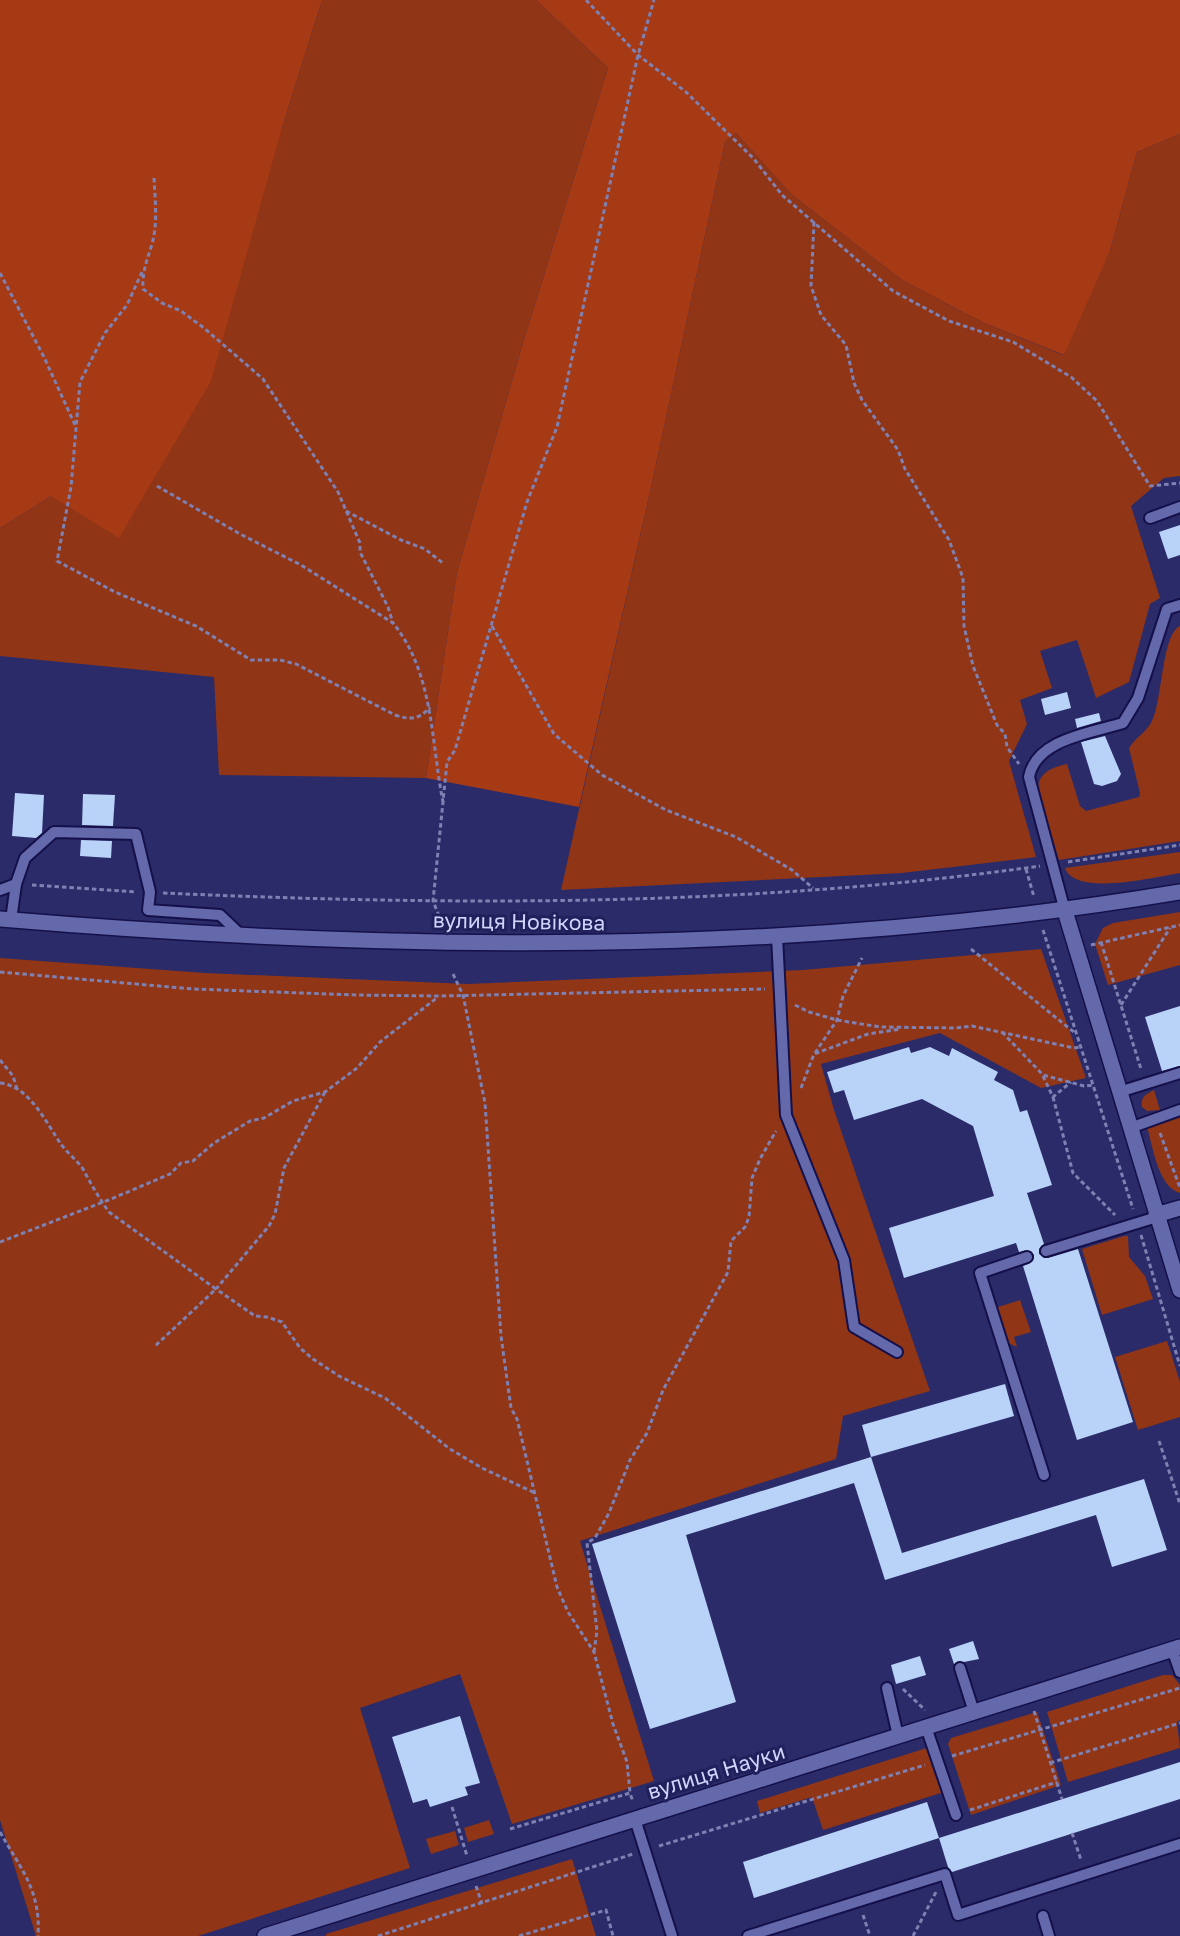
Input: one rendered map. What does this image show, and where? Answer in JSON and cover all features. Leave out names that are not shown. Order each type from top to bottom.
[{"type":"street","points":[[1180,892],[1065,911],[1180,1290]]},
{"type":"street","name":"вулиця Новікова","points":[[6,920],[146,931],[241,935],[608,943],[777,936],[1065,911]]},
{"type":"street","points":[[1156,1216],[1180,1208]]},
{"type":"street","name":"вулиця Науки","points":[[265,1936],[1176,1648]]},
{"type":"lane","points":[[1150,518],[1180,507]]},
{"type":"lane","points":[[1065,911],[1029,777],[1031,765],[1051,746],[1123,723],[1138,698],[1167,609],[1180,605]]},
{"type":"lane","points":[[6,920],[25,858],[54,832],[136,834],[150,892],[146,931]]},
{"type":"lane","points":[[0,890],[16,884]]},
{"type":"lane","points":[[148,910],[220,915],[241,935]]},
{"type":"lane","points":[[777,936],[786,1115],[844,1260],[854,1327],[897,1352]]},
{"type":"lane","points":[[1119,1092],[1180,1073]]},
{"type":"lane","points":[[1130,1128],[1180,1110]]},
{"type":"lane","points":[[1046,1251],[1156,1216]]},
{"type":"lane","points":[[1027,1257],[980,1273],[1044,1475]]},
{"type":"lane","points":[[1176,1648],[1180,1671]]},
{"type":"lane","points":[[960,1668],[974,1712]]},
{"type":"lane","points":[[887,1690],[898,1736]]},
{"type":"lane","points":[[933,1725],[938,1761],[956,1815]]},
{"type":"lane","points":[[634,1819],[672,1936]]},
{"type":"lane","points":[[748,1936],[945,1874],[958,1915],[1180,1844]]},
{"type":"lane","points":[[1043,1916],[1049,1936]]},
{"type":"path","points":[[586,0],[638,55],[686,92],[754,159],[782,195],[893,291],[949,321],[1013,342],[1071,377],[1097,401],[1150,486],[1180,483]]},
{"type":"path","points":[[439,916],[433,901],[447,762],[455,750],[527,502],[557,427],[638,55],[654,0]]},
{"type":"path","points":[[154,178],[156,210],[153,243],[127,305],[105,333],[81,382],[71,487],[57,561],[115,592],[196,626],[251,660],[280,660],[296,664],[409,720],[422,717],[430,707]]},
{"type":"path","points":[[814,222],[811,286],[821,315],[846,345],[854,383],[862,400],[898,450],[905,469],[949,540],[963,578],[964,626],[973,666],[997,726],[1005,734],[1007,747],[1029,777]]},
{"type":"path","points":[[142,272],[143,289],[162,303],[189,316],[262,379],[338,492],[360,543],[360,552],[388,607],[393,623]]},
{"type":"path","points":[[0,273],[44,357],[76,427]]},
{"type":"path","points":[[157,486],[240,534],[301,565],[393,623],[401,633],[415,664],[430,707],[444,807]]},
{"type":"path","points":[[345,510],[401,540],[425,549],[444,564]]},
{"type":"path","points":[[491,625],[554,734],[602,775],[666,810],[736,837],[792,870],[815,889]]},
{"type":"path","points":[[1061,863],[1180,845]]},
{"type":"path","points":[[16,884],[150,892],[433,901],[696,897],[884,885],[1049,865]]},
{"type":"path","points":[[1026,868],[1030,881]]},
{"type":"path","points":[[1050,953],[1180,926]]},
{"type":"path","points":[[1121,1005],[1170,928]]},
{"type":"path","points":[[1047,942],[1137,1222],[1180,1366]]},
{"type":"path","points":[[1101,942],[1144,1078]]},
{"type":"path","points":[[971,949],[1076,1034]]},
{"type":"path","points":[[594,1652],[597,1631],[587,1543],[595,1538],[609,1513],[630,1460],[646,1433],[663,1390],[725,1278],[731,1241],[749,1217],[752,1178],[799,1092],[814,1054],[837,1020],[843,996],[862,958]]},
{"type":"path","points":[[0,972],[193,989],[440,996],[765,989],[809,1012],[837,1020],[903,1029]]},
{"type":"path","points":[[453,974],[463,996],[485,1103],[495,1262],[508,1388],[557,1587],[568,1612],[594,1652],[613,1724],[627,1762],[633,1802]]},
{"type":"path","points":[[0,1242],[170,1174],[181,1163],[193,1161],[214,1143],[250,1121],[264,1118],[293,1101],[314,1097],[325,1092],[357,1068],[384,1038],[440,996]]},
{"type":"path","points":[[814,1054],[848,1040],[913,1026],[956,1028],[972,1026],[1074,1048],[1080,1047]]},
{"type":"path","points":[[1001,1031],[1043,1075],[1053,1097],[1073,1173],[1126,1226]]},
{"type":"path","points":[[0,1060],[13,1076],[17,1090]]},
{"type":"path","points":[[1043,1075],[1084,1086],[1093,1085]]},
{"type":"path","points":[[1053,1097],[1071,1082]]},
{"type":"path","points":[[0,1083],[9,1084],[17,1090],[47,1119],[59,1141],[82,1168],[89,1184],[104,1201],[108,1212],[121,1223],[193,1271],[255,1317],[267,1317],[282,1322],[300,1348],[313,1359],[339,1376],[385,1398],[450,1449],[482,1468],[535,1493]]},
{"type":"path","points":[[154,1347],[216,1289],[269,1226],[275,1214],[284,1168],[325,1092]]},
{"type":"path","points":[[1159,1442],[1180,1504]]},
{"type":"path","points":[[887,1690],[900,1687],[933,1725]]},
{"type":"path","points":[[378,1936],[645,1850],[1180,1688]]},
{"type":"path","points":[[1028,1695],[1062,1799]]},
{"type":"path","points":[[1050,1763],[1180,1723]]},
{"type":"path","points":[[956,1815],[1057,1782]]},
{"type":"path","points":[[510,1829],[630,1793]]},
{"type":"path","points":[[0,1832],[34,1892],[39,1914],[38,1936]]},
{"type":"path","points":[[1072,1833],[1085,1875]]},
{"type":"path","points":[[914,1936],[945,1874]]},
{"type":"path","points":[[859,1901],[870,1936]]},
{"type":"path","points":[[519,1936],[606,1910],[613,1936]]},
{"type":"shaded area","points":[[0,0],[322,0],[282,128],[211,381],[119,538],[51,496],[0,528]]},
{"type":"shaded area","points":[[322,0],[536,0],[608,68],[523,343],[457,572],[426,778],[219,775],[214,677],[0,656],[0,528],[51,496],[282,128]]},
{"type":"shaded area","points":[[536,0],[1180,0],[1180,134],[1137,152],[1109,254],[1064,355],[984,323],[902,280],[791,194],[736,133],[725,142],[652,483],[579,807],[426,778],[457,572],[523,343],[608,68]]},
{"type":"shaded area","points":[[736,133],[791,194],[902,280],[984,323],[1063,355],[1109,254],[1137,152],[1180,134],[1180,476],[1164,478],[1131,506],[1160,598],[1150,604],[1129,682],[1096,698],[1077,640],[1040,651],[1052,688],[1020,700],[1027,724],[1009,761],[1036,857],[902,873],[561,890],[725,142]]},
{"type":"shaded area","points":[[1180,626],[1180,841],[1059,860],[1038,791],[1040,779],[1051,769],[1067,764],[1080,806],[1086,811],[1139,797],[1129,748],[1151,723],[1158,700],[1169,642]]},
{"type":"shaded area","points":[[1180,852],[1180,873],[1135,881],[1084,882],[1072,877],[1065,868]]},
{"type":"shaded area","points":[[1180,912],[1180,965],[1108,985],[1095,944],[1103,928],[1113,923]]},
{"type":"shaded area","points":[[1041,949],[1086,1078],[1041,1088],[940,1033],[821,1064],[834,1110],[930,1391],[843,1416],[836,1459],[580,1541],[654,1781],[512,1824],[460,1674],[360,1708],[410,1868],[198,1936],[36,1936],[0,1820],[0,958],[205,973],[468,984],[803,970]]},
{"type":"shaded area","points":[[1154,1090],[1160,1110],[1147,1111],[1142,1107],[1143,1098]]},
{"type":"shaded area","points":[[1180,1115],[1180,1193],[1166,1183],[1161,1175],[1147,1127]]},
{"type":"shaded area","points":[[1128,1236],[1129,1257],[1145,1276],[1153,1299],[1102,1315],[1082,1249]]},
{"type":"shaded area","points":[[1020,1300],[1031,1332],[1014,1337],[1017,1347],[1004,1341],[995,1308]]},
{"type":"shaded area","points":[[1167,1341],[1180,1382],[1180,1417],[1138,1430],[1115,1357]]},
{"type":"shaded area","points":[[1163,1675],[1172,1675],[1180,1685],[1180,1720],[1177,1722],[1180,1748],[1068,1782],[1047,1712]]},
{"type":"shaded area","points":[[1037,1712],[1061,1785],[971,1815],[948,1744],[951,1738]]},
{"type":"shaded area","points":[[930,1747],[944,1792],[823,1830],[812,1797],[760,1813],[757,1801]]},
{"type":"shaded area","points":[[489,1820],[494,1834],[468,1842],[464,1828]]},
{"type":"shaded area","points":[[455,1831],[459,1845],[431,1854],[426,1839]]},
{"type":"shaded area","points":[[572,1859],[596,1936],[326,1936],[326,1934]]},
{"type":"building","points":[[1180,525],[1180,555],[1168,559],[1159,532]]},
{"type":"building","points":[[1067,692],[1071,708],[1045,715],[1041,699]]},
{"type":"building","points":[[1099,713],[1101,721],[1077,728],[1075,719]]},
{"type":"building","points":[[1105,736],[1121,774],[1117,781],[1102,786],[1094,784],[1081,742]]},
{"type":"building","points":[[15,793],[44,795],[42,833],[36,838],[12,836]]},
{"type":"building","points":[[83,794],[115,795],[113,826],[82,825]]},
{"type":"building","points":[[81,840],[112,841],[111,858],[80,856]]},
{"type":"building","points":[[1180,1006],[1180,1066],[1162,1071],[1145,1017]]},
{"type":"building","points":[[909,1047],[911,1053],[930,1047],[949,1056],[952,1048],[998,1072],[994,1080],[1013,1090],[1020,1112],[1027,1110],[1052,1185],[1027,1193],[1044,1244],[1039,1249],[1039,1254],[1048,1258],[1078,1249],[1133,1422],[1077,1440],[1023,1266],[1033,1261],[1034,1255],[1031,1251],[1019,1252],[1016,1243],[904,1278],[889,1228],[994,1196],[973,1126],[922,1099],[854,1120],[844,1090],[834,1093],[827,1072]]},
{"type":"building","points":[[1005,1384],[1014,1416],[871,1457],[862,1425]]},
{"type":"building","points":[[871,1457],[902,1553],[1144,1479],[1167,1550],[1112,1567],[1096,1515],[885,1580],[854,1483],[686,1535],[736,1702],[650,1729],[592,1544]]},
{"type":"building","points":[[973,1641],[979,1659],[954,1664],[949,1649]]},
{"type":"building","points":[[920,1656],[926,1675],[896,1684],[891,1665]]},
{"type":"building","points":[[460,1716],[480,1783],[465,1787],[468,1795],[430,1807],[427,1799],[413,1803],[392,1737]]},
{"type":"building","points":[[1180,1762],[1180,1799],[952,1872],[948,1867],[939,1838]]},
{"type":"building","points":[[927,1802],[939,1838],[754,1898],[743,1862]]}]
